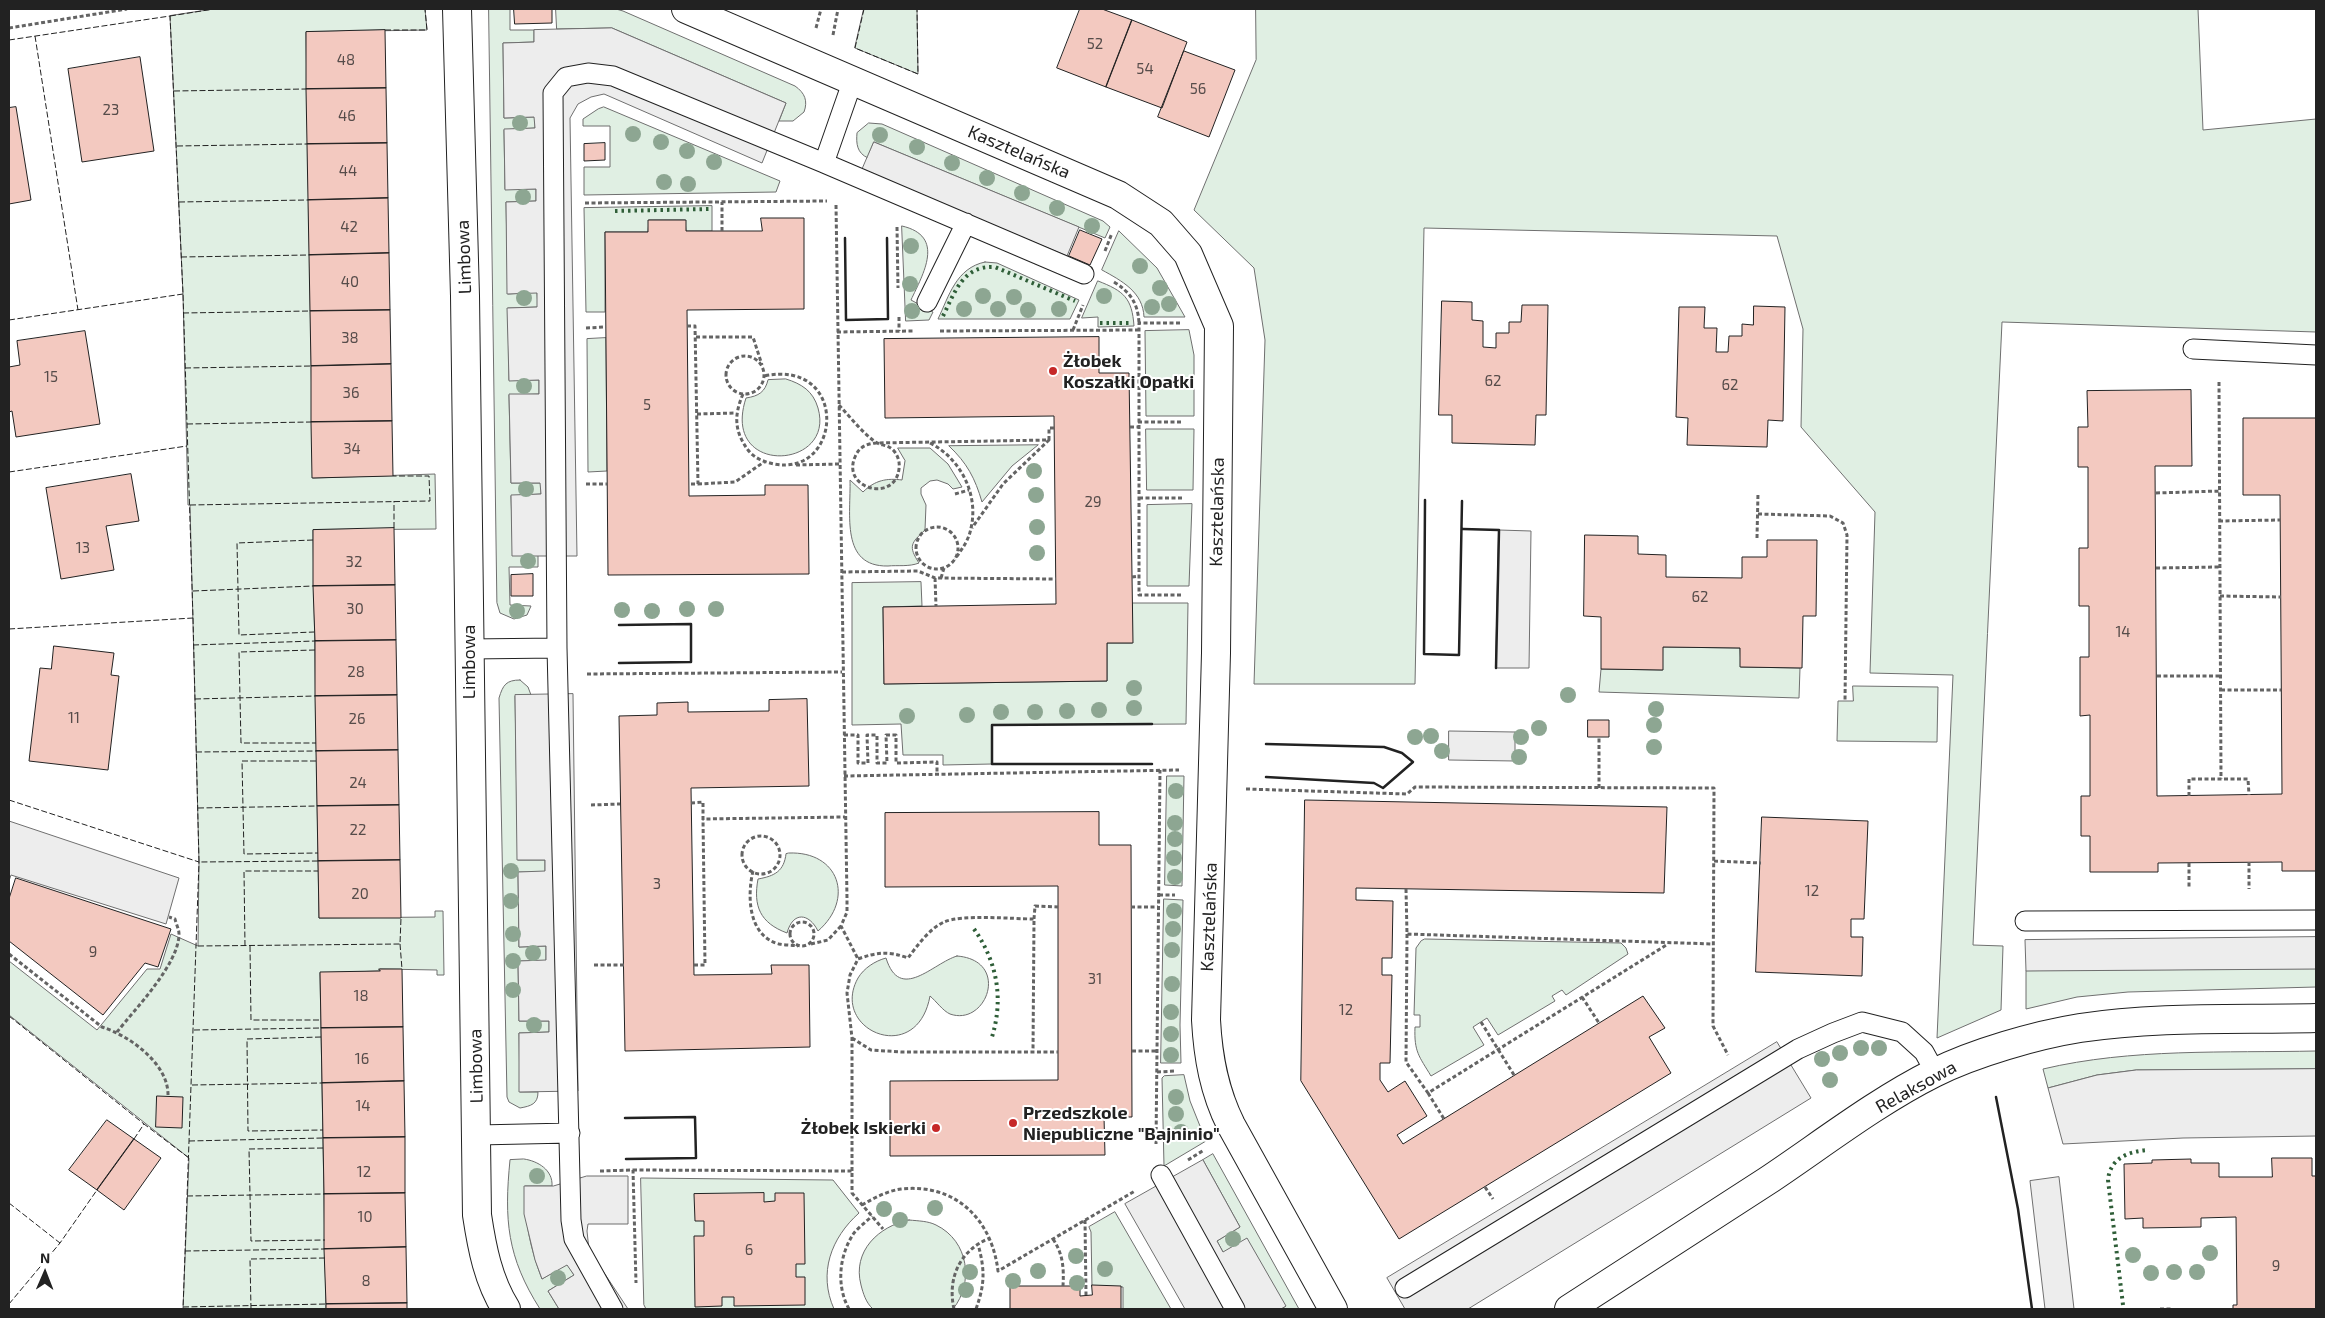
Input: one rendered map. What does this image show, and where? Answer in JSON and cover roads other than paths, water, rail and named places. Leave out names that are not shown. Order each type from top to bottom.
[{"type":"street","name":"Limbowa","points":[[457,9],[465,296],[478,1135],[477,1215],[483,1254],[491,1278],[506,1309]]},
{"type":"street","name":"Kasztelańska","points":[[686,9],[1118,195],[1161,223],[1188,254],[1219,326],[1216,652],[1206,1020],[1208,1051],[1219,1100],[1230,1125],[1333,1309]]},
{"type":"street","name":"Relaksowa","points":[[1569,1309],[1690,1232],[1898,1093],[1935,1072],[2016,1043],[2079,1028],[2131,1022],[2316,1018]]},
{"type":"lane","points":[[614,1309],[574,1239],[571,1220],[557,648],[553,93],[566,77],[588,73],[613,76],[824,163],[1084,274]]},
{"type":"lane","points":[[824,163],[853,80]]},
{"type":"lane","points":[[927,302],[966,223]]},
{"type":"lane","points":[[2193,349],[2316,356]]},
{"type":"lane","points":[[469,649],[557,648]]},
{"type":"lane","points":[[2025,921],[2316,920]]},
{"type":"lane","points":[[1405,1288],[1798,1049],[1833,1032],[1862,1022],[1902,1032],[1924,1052],[1935,1072]]},
{"type":"lane","points":[[478,1135],[570,1133]]},
{"type":"lane","points":[[1161,1175],[1235,1309]]},
{"type":"place","name":"Żłobek Koszałki Opałki","points":[[1053,371]]},
{"type":"place","name":"Przedszkole Niepubliczne \"Bajninio\"","points":[[1013,1123]]},
{"type":"place","name":"Żłobek Iskierki","points":[[936,1128]]}]
